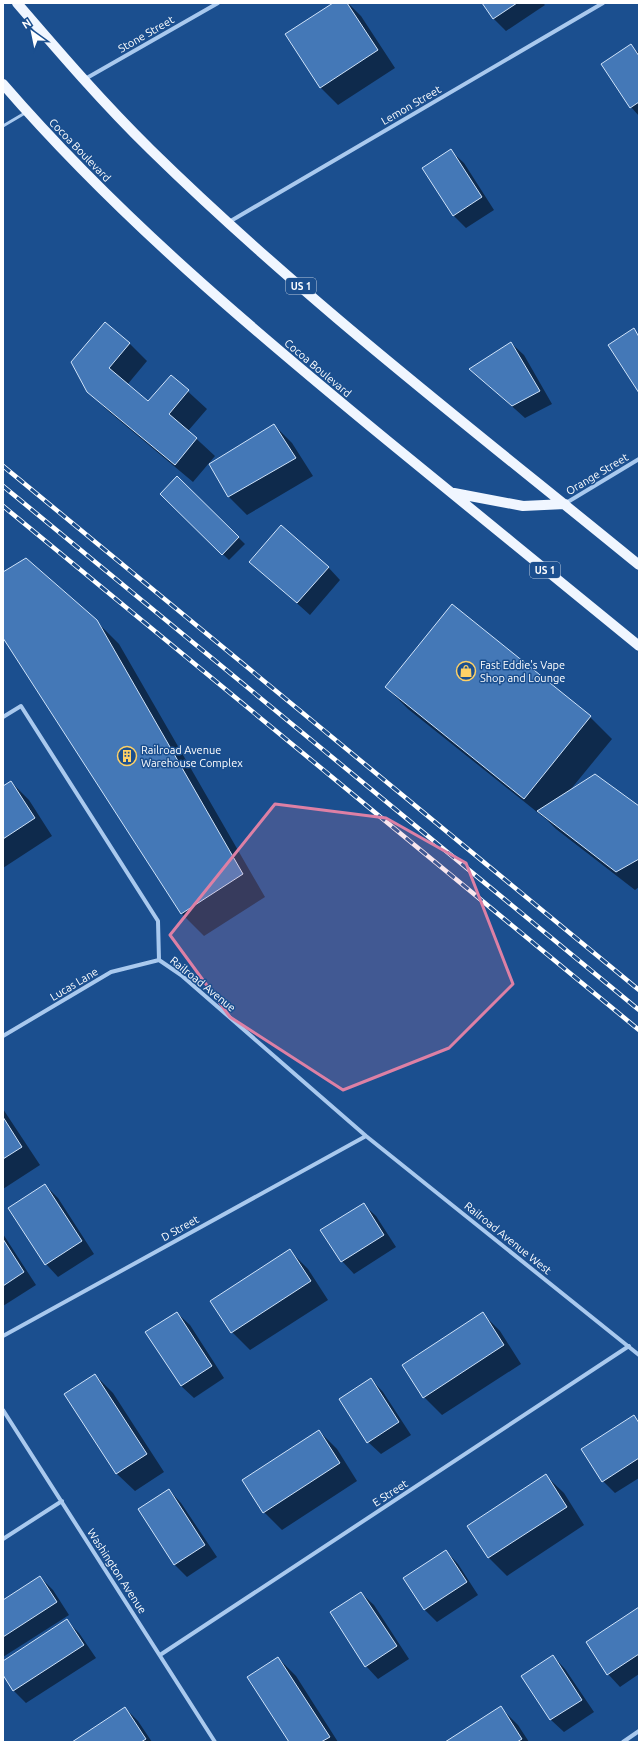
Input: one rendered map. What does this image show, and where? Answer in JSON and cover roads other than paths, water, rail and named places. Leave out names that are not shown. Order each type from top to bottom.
[{"type":"main road","name":"US 1","points":[[17,3],[84,80],[150,149],[228,222],[344,324],[639,565]]},
{"type":"main road","name":"Cocoa Boulevard","points":[[3,84],[27,112],[95,182],[170,254],[283,356],[639,646]]},
{"type":"main road","points":[[452,493],[523,506],[565,504]]},
{"type":"street","name":"Stone Street","points":[[84,80],[218,3]]},
{"type":"street","name":"Lemon Street","points":[[228,222],[603,3]]},
{"type":"street","name":"Orange Street","points":[[565,504],[639,459]]},
{"type":"street","name":"Railroad Avenue","points":[[3,717],[21,706],[158,921],[159,960],[181,975],[366,1136]]},
{"type":"street","name":"Lucas Lane","points":[[3,1036],[111,972],[159,960]]},
{"type":"street","name":"D Street","points":[[3,1336],[366,1136]]},
{"type":"street","name":"Railroad Avenue West","points":[[366,1136],[639,1355]]},
{"type":"street","name":"E Street","points":[[160,1655],[629,1346]]},
{"type":"street","name":"Washington Avenue","points":[[3,1410],[215,1742]]},
{"type":"street","points":[[3,1540],[62,1501]]},
{"type":"street","points":[[623,1742],[639,1732]]},
{"type":"lane","points":[[3,126],[27,112]]},
{"type":"railway","points":[[3,466],[639,990]]},
{"type":"railway","points":[[3,486],[639,1010]]},
{"type":"railway","points":[[3,506],[639,1030]]},
{"type":"place","name":"Fast Eddie's Vape Shop and Lounge","points":[[466,671]]},
{"type":"place","name":"Railroad Avenue Warehouse Complex","points":[[127,756]]}]
